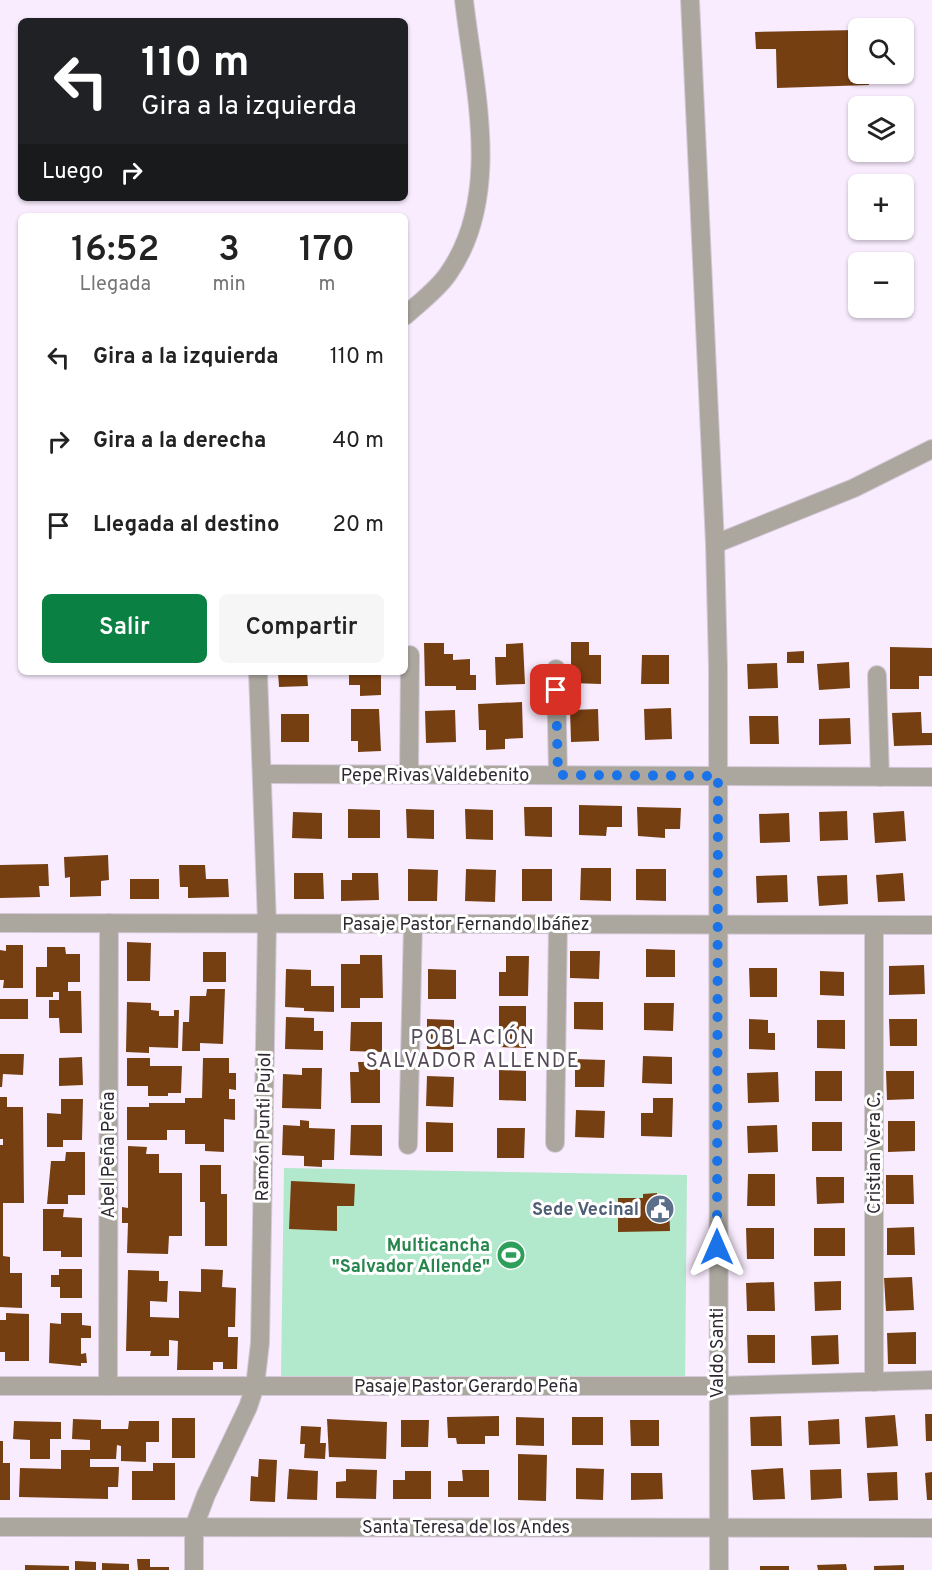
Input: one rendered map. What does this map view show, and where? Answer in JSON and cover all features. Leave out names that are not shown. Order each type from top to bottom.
[{"type":"street","points":[[408,313],[448,275],[471,228],[482,158],[464,0]]},
{"type":"street","name":"Valdo Santi","points":[[690,0],[715,544],[718,667],[719,1570]]},
{"type":"street","points":[[715,544],[854,488],[932,448]]},
{"type":"street","points":[[409,774],[410,655]]},
{"type":"street","points":[[556,669],[558,775]]},
{"type":"street","name":"Ramón Punti Pujol","points":[[194,1570],[194,1527],[206,1495],[248,1407],[255,1386],[260,1343],[267,923],[258,675]]},
{"type":"street","points":[[877,675],[880,777]]},
{"type":"street","name":"Pepe Rivas Valdebenito","points":[[263,774],[932,777]]},
{"type":"street","name":"Pasaje Pastor Fernando Ibáñez","points":[[0,923],[932,925]]},
{"type":"street","name":"Abel Peña Peña","points":[[108,1386],[109,923]]},
{"type":"street","points":[[408,1144],[413,924]]},
{"type":"street","points":[[555,1143],[558,924]]},
{"type":"street","name":"Cristian Vera C.","points":[[874,925],[874,1382]]},
{"type":"street","name":"Pasaje Pastor Gerardo Peña","points":[[0,1386],[717,1386],[932,1380]]},
{"type":"street","name":"Santa Teresa de los Andes","points":[[0,1527],[932,1527]]},
{"type":"green space","points":[[284,1168],[687,1175],[685,1385],[281,1378]]},
{"type":"building","points":[[848,30],[848,84],[869,85],[777,88],[776,49],[756,49],[755,32]]},
{"type":"building","points":[[571,642],[589,642],[589,655],[601,655],[601,684],[571,683]]},
{"type":"building","points":[[424,643],[444,643],[444,654],[453,654],[453,660],[470,659],[470,675],[476,675],[476,690],[456,690],[456,686],[425,686]]},
{"type":"building","points":[[523,643],[525,684],[496,685],[495,657],[506,657],[506,644]]},
{"type":"building","points":[[890,647],[932,648],[932,676],[919,676],[919,689],[890,689]]},
{"type":"building","points":[[804,651],[804,663],[787,663],[787,652]]},
{"type":"building","points":[[642,655],[669,655],[669,684],[641,684]]},
{"type":"building","points":[[849,662],[850,688],[819,690],[817,664]]},
{"type":"building","points":[[777,663],[778,688],[748,689],[747,664]]},
{"type":"building","points":[[278,675],[307,675],[308,686],[279,687]]},
{"type":"building","points":[[349,675],[381,675],[381,695],[360,696],[360,685],[349,685]]},
{"type":"building","points":[[522,702],[523,738],[505,739],[505,749],[486,750],[486,730],[479,730],[478,704]]},
{"type":"building","points":[[671,708],[672,739],[645,740],[644,709]]},
{"type":"building","points":[[351,709],[379,709],[381,751],[358,752],[358,741],[351,741]]},
{"type":"building","points":[[598,709],[599,741],[571,742],[570,710]]},
{"type":"building","points":[[455,710],[456,742],[426,743],[425,711]]},
{"type":"building","points":[[921,712],[922,733],[932,733],[932,745],[894,746],[892,713]]},
{"type":"building","points":[[281,714],[309,714],[309,742],[281,742]]},
{"type":"building","points":[[749,716],[778,716],[779,744],[750,744]]},
{"type":"building","points":[[850,718],[851,744],[819,745],[819,719]]},
{"type":"building","points":[[579,805],[622,806],[622,827],[607,827],[606,836],[579,835]]},
{"type":"building","points":[[524,807],[552,807],[552,837],[525,836]]},
{"type":"building","points":[[637,807],[681,808],[680,829],[665,829],[665,838],[638,836]]},
{"type":"building","points":[[348,809],[380,810],[380,838],[348,838]]},
{"type":"building","points":[[406,809],[434,810],[434,839],[407,838]]},
{"type":"building","points":[[465,809],[493,810],[493,840],[466,839]]},
{"type":"building","points":[[847,811],[848,840],[820,841],[819,812]]},
{"type":"building","points":[[904,811],[906,841],[875,843],[873,813]]},
{"type":"building","points":[[293,812],[322,813],[322,839],[292,838]]},
{"type":"building","points":[[789,813],[790,842],[760,843],[759,814]]},
{"type":"building","points":[[108,855],[109,880],[101,881],[101,896],[70,897],[70,877],[65,878],[64,857]]},
{"type":"building","points":[[48,864],[49,886],[39,886],[40,897],[0,898],[0,865]]},
{"type":"building","points":[[179,865],[205,865],[206,879],[228,879],[229,897],[188,898],[188,887],[180,887]]},
{"type":"building","points":[[581,868],[611,868],[611,901],[580,900]]},
{"type":"building","points":[[408,869],[438,870],[437,901],[408,901]]},
{"type":"building","points":[[466,869],[496,870],[495,902],[465,901]]},
{"type":"building","points":[[522,869],[552,869],[552,901],[522,901]]},
{"type":"building","points":[[636,869],[666,869],[666,901],[636,900]]},
{"type":"building","points":[[294,873],[323,873],[324,899],[294,899]]},
{"type":"building","points":[[352,873],[378,873],[379,900],[341,901],[341,880],[352,880]]},
{"type":"building","points":[[903,873],[905,901],[878,902],[876,875]]},
{"type":"building","points":[[787,875],[788,902],[757,903],[756,876]]},
{"type":"building","points":[[847,875],[848,904],[819,906],[817,876]]},
{"type":"building","points":[[130,879],[159,879],[159,899],[130,899]]},
{"type":"building","points":[[127,942],[151,943],[150,981],[127,981]]},
{"type":"building","points":[[6,945],[23,945],[23,988],[3,988],[4,980],[0,980],[0,950],[6,951]]},
{"type":"building","points":[[47,947],[65,947],[66,954],[80,954],[80,982],[68,982],[68,991],[81,991],[82,1033],[60,1033],[59,1018],[49,1018],[49,1000],[59,1000],[59,992],[53,992],[53,997],[36,997],[36,967],[47,967]]},
{"type":"building","points":[[646,949],[675,950],[675,977],[646,977]]},
{"type":"building","points":[[570,951],[600,951],[599,979],[570,978]]},
{"type":"building","points":[[203,952],[226,952],[226,982],[203,982]]},
{"type":"building","points":[[360,955],[382,955],[383,998],[360,998],[360,1008],[341,1008],[341,964],[360,964]]},
{"type":"building","points":[[506,956],[529,956],[528,996],[499,996],[499,972],[506,972]]},
{"type":"building","points":[[924,965],[925,994],[889,995],[889,966]]},
{"type":"building","points":[[749,968],[777,968],[777,997],[750,997]]},
{"type":"building","points":[[286,969],[311,970],[311,986],[334,986],[334,1012],[304,1011],[304,1008],[285,1007]]},
{"type":"building","points":[[428,969],[456,970],[456,999],[428,999]]},
{"type":"building","points":[[820,971],[844,972],[844,996],[820,995]]},
{"type":"building","points":[[207,989],[225,989],[223,1044],[200,1043],[200,1051],[182,1051],[183,1022],[189,1022],[190,996],[206,996]]},
{"type":"building","points":[[0,999],[28,999],[28,1019],[0,1019]]},
{"type":"building","points":[[127,1002],[151,1003],[151,1010],[159,1011],[159,1016],[174,1016],[174,1010],[179,1010],[178,1048],[149,1047],[149,1053],[126,1052]]},
{"type":"building","points":[[574,1002],[603,1002],[603,1030],[574,1029]]},
{"type":"building","points":[[644,1003],[674,1003],[673,1031],[644,1030]]},
{"type":"building","points":[[499,1006],[526,1006],[526,1048],[499,1047]]},
{"type":"building","points":[[286,1017],[314,1018],[314,1031],[323,1031],[323,1050],[285,1049]]},
{"type":"building","points":[[427,1019],[454,1020],[454,1050],[427,1049]]},
{"type":"building","points":[[749,1019],[768,1020],[768,1033],[775,1033],[775,1050],[749,1049]]},
{"type":"building","points":[[889,1019],[917,1019],[917,1046],[890,1046]]},
{"type":"building","points":[[817,1020],[845,1020],[845,1049],[817,1048]]},
{"type":"building","points":[[351,1022],[382,1022],[382,1052],[350,1051]]},
{"type":"building","points":[[0,1054],[24,1054],[23,1075],[3,1074],[2,1087],[0,1087]]},
{"type":"building","points":[[643,1056],[672,1057],[672,1084],[642,1083]]},
{"type":"building","points":[[82,1057],[83,1085],[59,1086],[59,1058]]},
{"type":"building","points":[[127,1058],[150,1058],[150,1066],[182,1066],[181,1093],[168,1093],[168,1096],[148,1096],[148,1086],[127,1086]]},
{"type":"building","points":[[203,1058],[229,1058],[229,1073],[236,1073],[236,1090],[229,1089],[229,1099],[235,1099],[235,1120],[224,1119],[224,1152],[205,1151],[205,1144],[185,1144],[185,1130],[167,1130],[167,1140],[127,1140],[127,1107],[149,1107],[149,1103],[185,1103],[185,1098],[202,1098]]},
{"type":"building","points":[[575,1059],[605,1060],[604,1087],[575,1087]]},
{"type":"building","points":[[358,1062],[380,1062],[380,1103],[351,1103],[350,1072],[359,1072]]},
{"type":"building","points":[[302,1068],[322,1068],[321,1109],[282,1108],[283,1074],[302,1075]]},
{"type":"building","points":[[499,1070],[526,1071],[526,1101],[499,1100]]},
{"type":"building","points":[[815,1071],[842,1071],[842,1101],[815,1101]]},
{"type":"building","points":[[886,1071],[914,1071],[914,1099],[887,1100]]},
{"type":"building","points":[[778,1072],[779,1102],[748,1103],[747,1073]]},
{"type":"building","points":[[427,1076],[454,1077],[453,1107],[426,1106]]},
{"type":"building","points":[[0,1097],[7,1097],[7,1107],[23,1107],[24,1203],[3,1203],[3,1256],[10,1257],[10,1273],[22,1273],[22,1308],[0,1307],[0,1145],[3,1145],[3,1139],[0,1139]]},
{"type":"building","points":[[653,1098],[673,1098],[672,1137],[641,1136],[641,1113],[653,1113]]},
{"type":"building","points":[[61,1099],[83,1099],[82,1140],[63,1140],[63,1147],[47,1147],[47,1113],[61,1114]]},
{"type":"building","points":[[576,1110],[605,1111],[604,1138],[575,1137]]},
{"type":"building","points":[[300,1120],[309,1121],[309,1128],[335,1129],[334,1160],[322,1160],[322,1167],[304,1166],[304,1156],[282,1155],[283,1125],[300,1126]]},
{"type":"building","points":[[888,1121],[915,1121],[915,1151],[888,1152]]},
{"type":"building","points":[[426,1122],[453,1123],[453,1152],[426,1152]]},
{"type":"building","points":[[812,1122],[842,1122],[842,1151],[812,1151]]},
{"type":"building","points":[[351,1125],[382,1125],[382,1156],[350,1155]]},
{"type":"building","points":[[777,1125],[778,1152],[748,1153],[747,1126]]},
{"type":"building","points":[[497,1128],[525,1128],[524,1158],[497,1158]]},
{"type":"building","points":[[128,1146],[147,1147],[146,1154],[159,1154],[159,1173],[182,1173],[182,1236],[169,1236],[168,1254],[127,1253],[128,1223],[122,1223],[122,1207],[128,1208]]},
{"type":"building","points":[[66,1152],[85,1152],[85,1195],[68,1195],[68,1204],[47,1204],[51,1161],[65,1161]]},
{"type":"building","points":[[200,1165],[221,1165],[221,1194],[227,1194],[227,1246],[205,1246],[205,1202],[200,1202]]},
{"type":"building","points":[[748,1174],[775,1174],[775,1206],[747,1206]]},
{"type":"building","points":[[886,1175],[913,1175],[914,1204],[886,1204]]},
{"type":"building","points":[[816,1177],[844,1177],[844,1203],[817,1204]]},
{"type":"building","points":[[291,1181],[355,1184],[354,1206],[337,1206],[337,1231],[289,1229]]},
{"type":"building","points":[[657,1193],[657,1198],[669,1197],[670,1231],[618,1232],[618,1198],[643,1198],[643,1194]]},
{"type":"building","points":[[43,1209],[64,1209],[63,1217],[82,1218],[82,1257],[61,1257],[61,1251],[43,1251]]},
{"type":"building","points":[[914,1227],[915,1255],[887,1255],[887,1228]]},
{"type":"building","points":[[746,1228],[774,1228],[774,1259],[747,1259]]},
{"type":"building","points":[[814,1228],[845,1228],[845,1256],[814,1256]]},
{"type":"building","points":[[59,1269],[82,1269],[82,1298],[60,1298],[60,1287],[51,1287],[51,1275],[59,1275]]},
{"type":"building","points":[[201,1269],[223,1270],[222,1287],[236,1288],[235,1327],[228,1327],[228,1337],[238,1337],[237,1369],[223,1369],[223,1362],[213,1362],[213,1370],[177,1370],[178,1341],[169,1340],[169,1356],[150,1356],[151,1351],[126,1351],[128,1270],[159,1271],[159,1281],[168,1281],[167,1302],[150,1301],[150,1317],[179,1318],[179,1291],[201,1292]]},
{"type":"building","points":[[912,1277],[914,1310],[886,1311],[884,1278]]},
{"type":"building","points":[[841,1281],[841,1310],[815,1311],[814,1282]]},
{"type":"building","points":[[774,1282],[775,1311],[747,1311],[746,1283]]},
{"type":"building","points":[[6,1313],[29,1314],[29,1361],[5,1361],[5,1352],[0,1352],[0,1320],[6,1320]]},
{"type":"building","points":[[61,1313],[82,1313],[82,1325],[91,1326],[91,1338],[81,1338],[81,1354],[86,1353],[87,1363],[81,1363],[81,1366],[49,1363],[50,1323],[61,1324]]},
{"type":"building","points":[[916,1332],[916,1364],[888,1364],[887,1333]]},
{"type":"building","points":[[747,1335],[775,1335],[775,1363],[748,1363]]},
{"type":"building","points":[[838,1335],[839,1364],[812,1365],[811,1336]]},
{"type":"building","points":[[925,1414],[932,1414],[932,1441],[926,1441]]},
{"type":"building","points":[[895,1415],[898,1446],[867,1448],[865,1417]]},
{"type":"building","points":[[499,1416],[499,1436],[485,1436],[485,1444],[457,1444],[456,1438],[448,1438],[447,1417]]},
{"type":"building","points":[[781,1416],[782,1446],[751,1446],[750,1417]]},
{"type":"building","points":[[516,1417],[544,1418],[544,1446],[516,1445]]},
{"type":"building","points":[[572,1417],[603,1417],[603,1445],[572,1445]]},
{"type":"building","points":[[172,1418],[195,1418],[195,1458],[172,1458]]},
{"type":"building","points":[[73,1419],[101,1420],[101,1429],[128,1429],[129,1421],[159,1421],[159,1442],[146,1442],[146,1462],[121,1461],[121,1446],[117,1445],[116,1459],[90,1459],[90,1467],[119,1467],[118,1487],[108,1487],[108,1499],[19,1497],[20,1468],[61,1469],[61,1450],[90,1450],[90,1440],[72,1439]]},
{"type":"building","points":[[327,1419],[387,1422],[386,1459],[329,1457]]},
{"type":"building","points":[[839,1419],[840,1444],[809,1445],[808,1421]]},
{"type":"building","points":[[401,1420],[429,1420],[428,1447],[401,1447]]},
{"type":"building","points":[[630,1420],[659,1420],[659,1446],[631,1446]]},
{"type":"building","points":[[14,1421],[61,1422],[61,1439],[50,1439],[50,1459],[30,1459],[30,1440],[13,1439]]},
{"type":"building","points":[[301,1426],[321,1427],[320,1443],[326,1443],[325,1459],[304,1458],[305,1444],[300,1444]]},
{"type":"building","points":[[0,1441],[3,1441],[3,1463],[10,1463],[10,1500],[0,1500]]},
{"type":"building","points":[[518,1454],[547,1455],[546,1501],[518,1500]]},
{"type":"building","points":[[259,1459],[277,1460],[275,1502],[250,1501],[251,1476],[258,1477]]},
{"type":"building","points":[[153,1463],[175,1463],[175,1500],[132,1500],[132,1471],[153,1471]]},
{"type":"building","points":[[576,1468],[604,1469],[603,1500],[576,1499]]},
{"type":"building","points":[[783,1468],[785,1499],[753,1500],[751,1470]]},
{"type":"building","points":[[289,1469],[318,1471],[317,1500],[287,1499]]},
{"type":"building","points":[[346,1469],[377,1470],[376,1499],[336,1498],[336,1482],[346,1481]]},
{"type":"building","points":[[841,1469],[842,1498],[811,1500],[810,1470]]},
{"type":"building","points":[[462,1470],[489,1470],[489,1497],[448,1497],[448,1481],[463,1481]]},
{"type":"building","points":[[405,1471],[431,1471],[431,1499],[393,1499],[393,1480],[405,1480]]},
{"type":"building","points":[[897,1472],[898,1500],[869,1501],[867,1473]]},
{"type":"building","points":[[932,1472],[932,1500],[927,1500],[925,1473]]},
{"type":"building","points":[[631,1473],[662,1473],[663,1499],[631,1500]]},
{"type":"building","points":[[137,1559],[150,1559],[150,1567],[169,1567],[169,1570],[138,1570]]},
{"type":"building","points":[[75,1561],[96,1562],[96,1570],[75,1570]]},
{"type":"building","points":[[102,1563],[129,1564],[129,1570],[102,1570]]},
{"type":"building","points":[[846,1564],[847,1570],[818,1570],[817,1565]]},
{"type":"building","points":[[25,1565],[69,1566],[69,1570],[25,1570]]},
{"type":"building","points":[[904,1565],[904,1570],[874,1570],[874,1566]]},
{"type":"building","points":[[760,1566],[789,1566],[789,1570],[760,1570]]},
{"type":"place","name":"Sede Vecinal","points":[[660,1209]]},
{"type":"place","name":"Multicancha \"Salvador Allende\"","points":[[511,1255]]},
{"type":"district","name":"POBLACIÓN SALVADOR ALLENDE","points":[[473,1048]]},
{"type":"route","points":[[556,690],[558,775],[718,776],[717,1247]]}]
